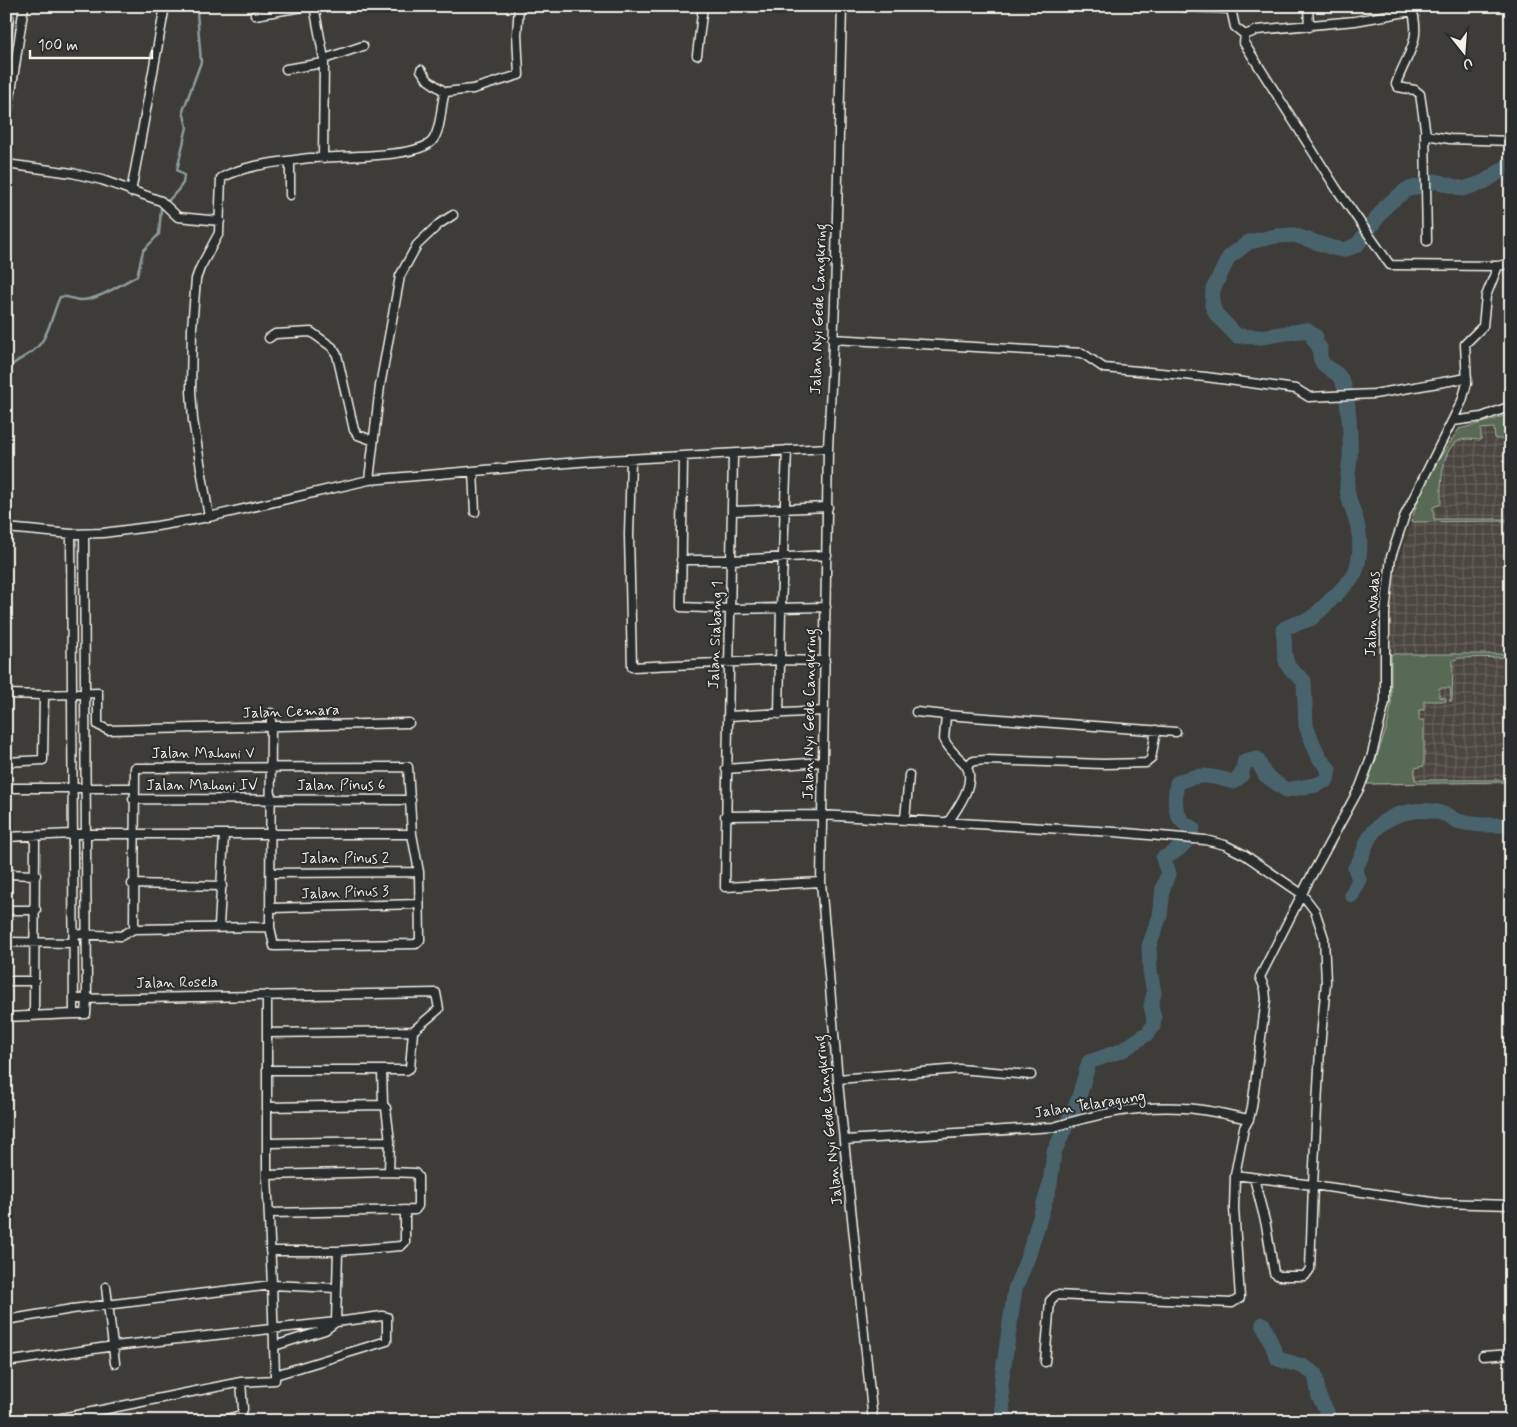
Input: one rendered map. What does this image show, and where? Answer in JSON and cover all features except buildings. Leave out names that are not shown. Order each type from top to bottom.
[{"type":"street","points":[[6,125],[24,6]]},
{"type":"street","points":[[131,192],[165,6]]},
{"type":"street","points":[[255,15],[308,6]]},
{"type":"street","points":[[314,6],[324,61],[323,158]]},
{"type":"street","points":[[421,70],[428,80],[445,92],[473,89],[519,75],[521,72],[517,34],[519,6]]},
{"type":"street","points":[[540,6],[562,6]]},
{"type":"street","points":[[697,55],[703,6]]},
{"type":"street","name":"Jalan Nyi Gede Cangkring","points":[[842,6],[828,448],[828,555],[822,762],[821,882],[838,1079],[873,1421]]},
{"type":"street","points":[[1308,6],[1309,27]]},
{"type":"street","points":[[1183,7],[1231,9],[1235,27],[1245,35]]},
{"type":"street","points":[[1245,35],[1257,30],[1355,22],[1412,8],[1416,23],[1416,36],[1400,77],[1396,82],[1398,88],[1415,90],[1420,94],[1425,132],[1427,241]]},
{"type":"street","points":[[6,42],[8,17],[22,18]]},
{"type":"street","points":[[1245,35],[1244,43],[1364,228],[1391,265],[1498,266],[1511,263]]},
{"type":"street","points":[[286,69],[324,61],[363,46]]},
{"type":"street","points":[[209,517],[193,420],[191,391],[192,328],[196,278],[216,241],[220,221],[220,178],[252,167],[290,161],[388,154],[427,144],[433,140],[436,132],[445,92]]},
{"type":"street","points":[[1425,132],[1432,137],[1511,141]]},
{"type":"street","points":[[290,161],[290,195]]},
{"type":"street","points":[[6,164],[72,173],[102,180],[131,192],[161,201],[178,217],[220,221]]},
{"type":"street","points":[[369,480],[372,440],[394,299],[400,276],[417,245],[439,224],[453,216]]},
{"type":"street","name":"Jalan Wadas","points":[[1045,1362],[1050,1301],[1056,1295],[1232,1303],[1239,1300],[1234,1208],[1235,1175],[1244,1128],[1249,1119],[1266,999],[1265,989],[1260,977],[1360,787],[1371,758],[1385,702],[1385,613],[1391,557],[1405,514],[1453,421],[1466,391],[1465,344],[1483,326],[1486,296],[1498,266]]},
{"type":"street","points":[[269,338],[275,334],[311,332],[332,347],[337,355],[354,430],[358,435],[372,440]]},
{"type":"street","points":[[832,339],[1071,351],[1082,353],[1104,368],[1206,377],[1296,389],[1309,396],[1349,397],[1467,378]]},
{"type":"street","points":[[1453,421],[1482,417],[1511,406]]},
{"type":"street","points":[[6,528],[84,534],[157,526],[209,517],[369,480],[433,477],[473,471],[632,459],[828,448]]},
{"type":"street","points":[[779,714],[787,450]]},
{"type":"street","name":"Jalan Siabang 1","points":[[733,454],[725,887],[821,882]]},
{"type":"street","points":[[682,457],[681,607],[730,609],[826,607]]},
{"type":"street","points":[[632,459],[629,535],[631,665],[633,667],[780,660],[825,662]]},
{"type":"street","points":[[473,471],[476,512]]},
{"type":"street","points":[[733,511],[786,507],[828,507]]},
{"type":"street","points":[[71,534],[74,1014]]},
{"type":"street","points":[[6,1017],[86,1014],[84,534]]},
{"type":"street","points":[[681,560],[732,560],[828,555]]},
{"type":"street","points":[[6,694],[85,693]]},
{"type":"street","name":"Jalan Cemara","points":[[85,693],[98,693],[98,725],[103,729],[409,723]]},
{"type":"street","points":[[6,762],[43,760],[44,695]]},
{"type":"street","points":[[728,716],[824,711]]},
{"type":"street","points":[[916,712],[1176,732]]},
{"type":"street","points":[[271,713],[272,908],[270,927],[274,946],[416,944],[420,940],[419,872],[412,834],[410,800]]},
{"type":"street","points":[[946,715],[944,739],[966,765],[969,772],[969,782],[949,821]]},
{"type":"street","points":[[966,765],[974,761],[986,760],[1146,763],[1151,759],[1156,730]]},
{"type":"street","points":[[726,769],[822,762]]},
{"type":"street","name":"Jalan Mahoni V","points":[[133,788],[135,768],[271,768],[406,765],[409,770],[410,800]]},
{"type":"street","points":[[905,818],[908,775]]},
{"type":"street","points":[[6,788],[133,788],[132,884],[134,929]]},
{"type":"street","name":"Jalan Mahoni IV","points":[[133,799],[272,800]]},
{"type":"street","name":"Jalan Pinus 6","points":[[272,800],[410,800]]},
{"type":"street","points":[[725,816],[821,815],[905,818],[1205,840],[1225,845],[1245,855],[1302,894],[1320,921],[1326,947],[1326,982],[1320,1049],[1309,1271],[1301,1276],[1279,1276],[1272,1269],[1266,1225],[1254,1178]]},
{"type":"street","points":[[6,837],[72,834],[412,834]]},
{"type":"street","points":[[219,926],[224,835]]},
{"type":"street","points":[[34,1015],[36,943],[35,836]]},
{"type":"street","name":"Jalan Pinus 2","points":[[271,873],[419,872]]},
{"type":"street","points":[[6,874],[36,875]]},
{"type":"street","points":[[132,884],[222,886]]},
{"type":"street","name":"Jalan Pinus 3","points":[[272,908],[420,904]]},
{"type":"street","points":[[6,910],[36,910]]},
{"type":"street","points":[[74,934],[121,936],[134,929],[219,926],[270,927]]},
{"type":"street","points":[[6,942],[86,943]]},
{"type":"street","points":[[6,981],[35,981]]},
{"type":"street","name":"Jalan Rosela","points":[[74,999],[436,993],[439,1009],[413,1031]]},
{"type":"street","points":[[47,1421],[241,1382],[274,1380],[267,1175],[268,995]]},
{"type":"street","points":[[268,1033],[413,1031],[410,1068],[407,1070],[268,1070]]},
{"type":"street","points":[[382,1070],[383,1105],[386,1108],[390,1141],[389,1172]]},
{"type":"street","points":[[838,1079],[959,1070],[1031,1075]]},
{"type":"street","points":[[268,1106],[383,1105]]},
{"type":"street","name":"Jalan Telaragung","points":[[845,1140],[1054,1127],[1080,1119],[1165,1107],[1195,1109],[1249,1119]]},
{"type":"street","points":[[268,1143],[390,1141]]},
{"type":"street","points":[[267,1175],[389,1172],[417,1174],[418,1206],[415,1210],[269,1213]]},
{"type":"street","points":[[1235,1175],[1439,1203],[1511,1204]]},
{"type":"street","points":[[270,1251],[338,1251],[404,1245],[405,1210]]},
{"type":"street","points":[[336,1322],[338,1251]]},
{"type":"street","points":[[6,1320],[108,1305],[272,1285],[336,1288]]},
{"type":"street","points":[[106,1287],[115,1363]]},
{"type":"street","points":[[6,1362],[114,1346],[386,1316],[388,1339],[384,1343],[275,1375]]},
{"type":"street","points":[[274,1346],[325,1330],[336,1322]]},
{"type":"street","points":[[1483,1356],[1511,1354]]},
{"type":"street","points":[[219,1421],[241,1415],[244,1409],[241,1382]]},
{"type":"shaded area","points":[[1511,413],[1511,784],[1366,785],[1380,745],[1390,702],[1388,623],[1391,588],[1425,480],[1459,429]]},
{"type":"green space","points":[[1511,413],[1511,439],[1495,439],[1494,428],[1481,429],[1481,440],[1463,439],[1454,444],[1449,450],[1443,468],[1441,504],[1433,507],[1434,519],[1511,519],[1511,521],[1411,522],[1425,480],[1459,429]]},
{"type":"green space","points":[[1391,654],[1511,654],[1511,657],[1460,658],[1453,660],[1452,701],[1449,701],[1451,698],[1450,688],[1439,688],[1439,697],[1446,698],[1446,701],[1424,701],[1424,710],[1419,710],[1419,720],[1424,720],[1424,766],[1415,768],[1415,780],[1511,780],[1511,782],[1367,784],[1387,727],[1391,706]]},
{"type":"waterway","points":[[6,370],[40,344],[46,334],[60,297],[79,300],[94,298],[137,276],[143,251],[159,234],[161,209],[183,183],[184,175],[177,170],[187,127],[183,111],[201,62],[197,12],[199,6]]},
{"type":"waterway","points":[[1007,1421],[1003,1412],[1001,1385],[1015,1289],[1028,1257],[1050,1184],[1054,1152],[1078,1100],[1089,1062],[1123,1050],[1148,1033],[1153,1026],[1154,1018],[1151,1006],[1154,993],[1150,971],[1149,946],[1160,916],[1163,888],[1168,874],[1163,858],[1182,846],[1193,828],[1182,821],[1176,810],[1177,783],[1198,776],[1233,782],[1241,776],[1245,761],[1257,759],[1265,775],[1286,790],[1316,785],[1327,780],[1329,769],[1319,758],[1306,726],[1304,681],[1292,671],[1287,663],[1283,630],[1310,619],[1348,582],[1355,573],[1357,566],[1360,551],[1359,536],[1347,488],[1350,441],[1346,394],[1341,379],[1322,362],[1320,348],[1314,340],[1316,337],[1306,330],[1261,337],[1237,336],[1216,314],[1212,305],[1213,289],[1229,257],[1249,242],[1276,236],[1294,235],[1344,250],[1357,245],[1386,206],[1406,190],[1436,181],[1463,189],[1484,182],[1511,164]]},
{"type":"waterway","points":[[1352,895],[1359,879],[1355,868],[1370,836],[1379,826],[1393,817],[1410,812],[1427,811],[1446,815],[1464,823],[1511,825]]},
{"type":"waterway","points":[[1263,1324],[1278,1359],[1302,1366],[1315,1374],[1319,1397],[1327,1412],[1328,1421]]}]
